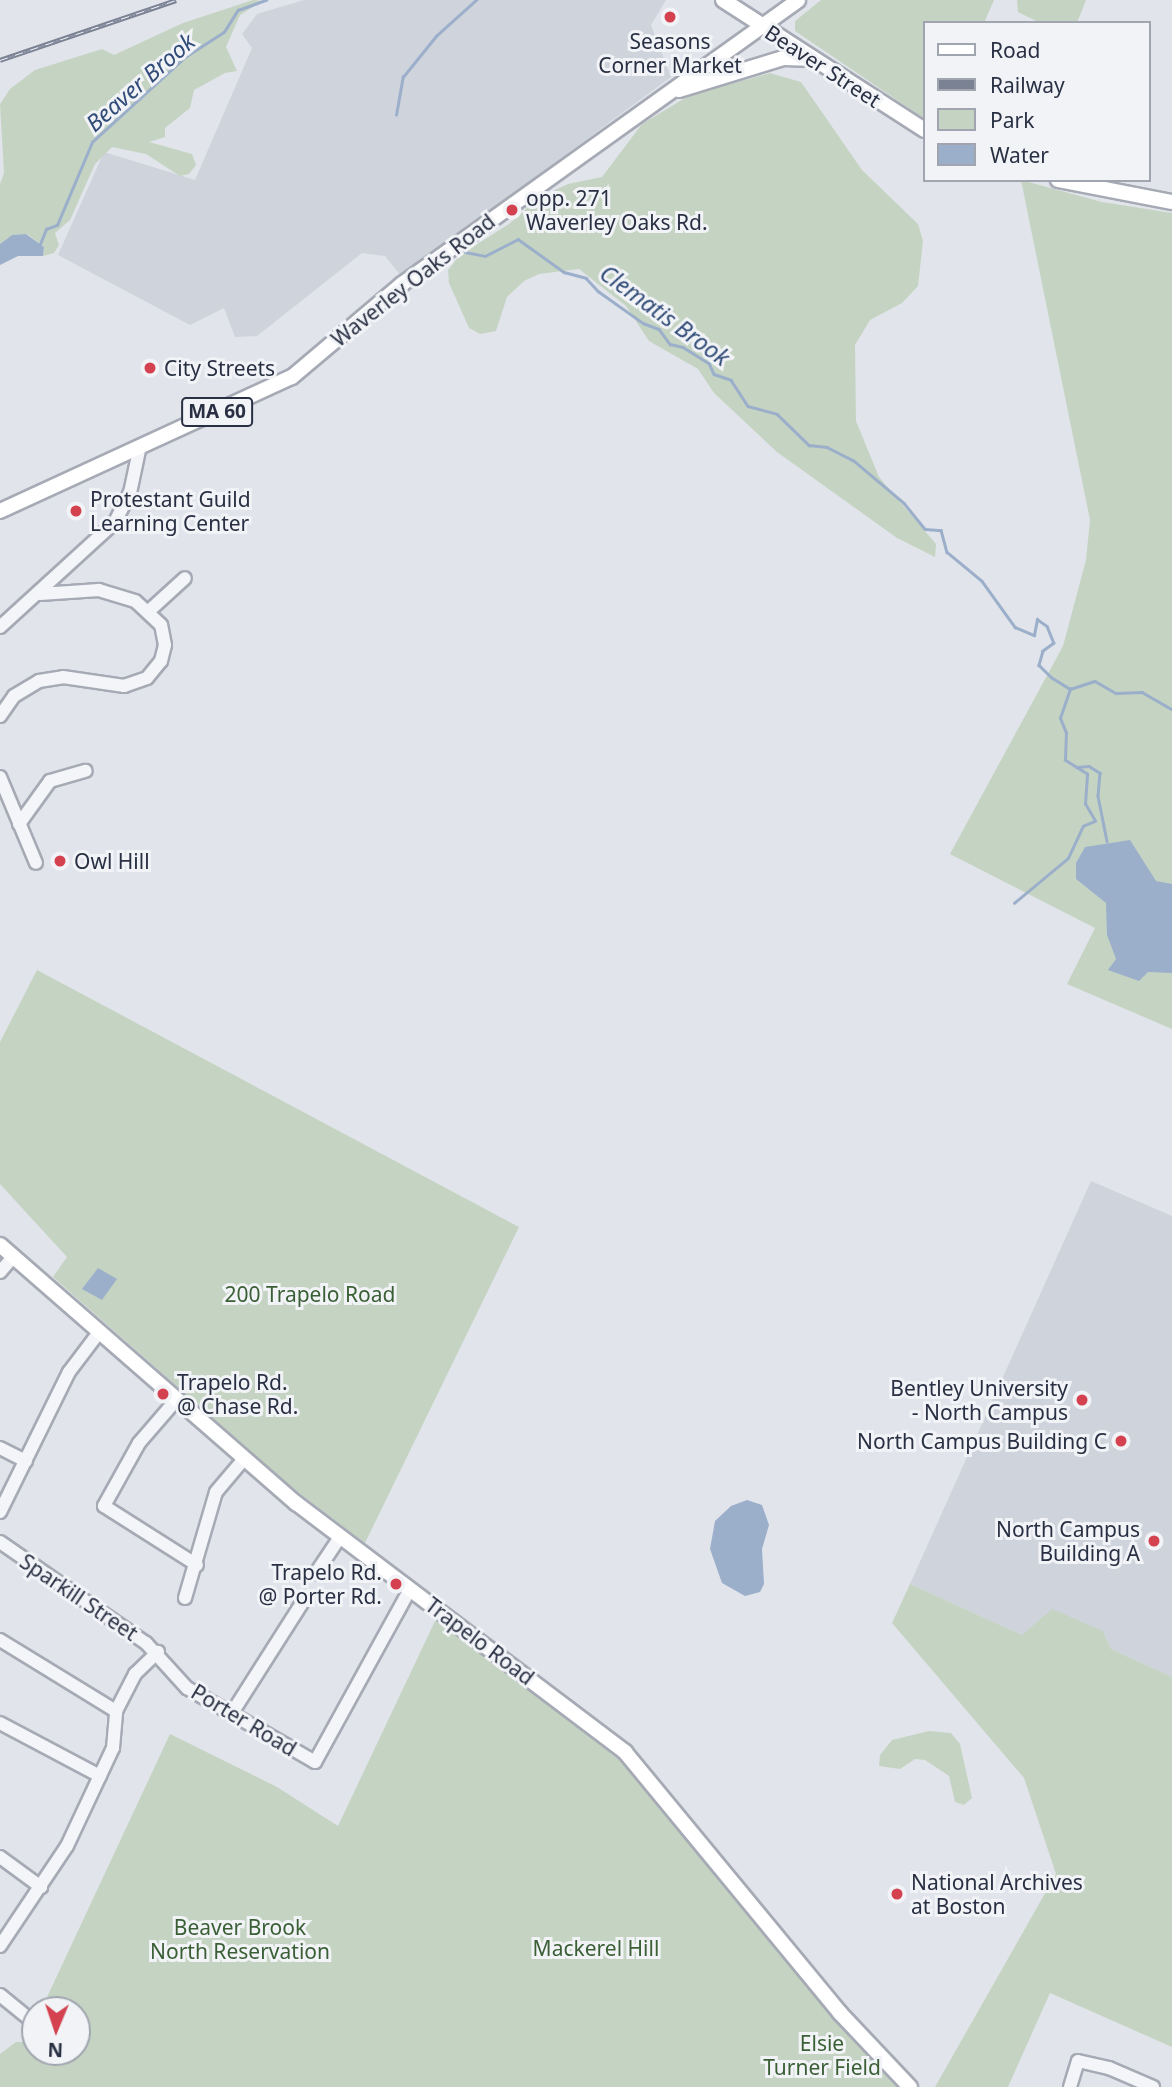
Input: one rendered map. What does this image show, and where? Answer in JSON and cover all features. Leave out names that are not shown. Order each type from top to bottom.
[{"type":"main road","name":"Beaver Street","points":[[723,0],[923,129]]},
{"type":"main road","name":"Waverley Oaks Road","points":[[0,511],[292,377],[402,284],[798,0]]},
{"type":"main road","points":[[653,103],[694,85],[777,59],[795,57],[816,62]]},
{"type":"main road","points":[[1068,182],[1172,202]]},
{"type":"main road","name":"Trapelo Road","points":[[0,1245],[244,1459],[340,1537],[634,1761],[840,2013],[910,2087]]},
{"type":"street","points":[[0,627],[40,594],[115,522],[130,493],[140,446]]},
{"type":"street","points":[[150,610],[185,578]]},
{"type":"street","points":[[0,716],[15,696],[39,681],[72,678],[115,687],[146,678],[161,660],[164,645],[160,625],[150,610],[99,590],[40,594]]},
{"type":"street","points":[[19,824],[50,781],[86,771]]},
{"type":"street","points":[[0,777],[36,863]]},
{"type":"street","points":[[0,1272],[14,1256]]},
{"type":"street","points":[[0,1512],[69,1372],[100,1331]]},
{"type":"street","points":[[177,1399],[139,1443],[104,1506],[197,1565]]},
{"type":"street","points":[[0,1448],[26,1461]]},
{"type":"street","points":[[185,1598],[197,1565],[216,1492],[244,1459]]},
{"type":"street","points":[[316,1573],[340,1537]]},
{"type":"street","name":"Sparkill Street","points":[[0,1542],[158,1652]]},
{"type":"street","name":"Porter Road","points":[[158,1652],[187,1688],[315,1762],[410,1589]]},
{"type":"street","points":[[232,1713],[302,1603]]},
{"type":"street","points":[[0,1640],[116,1711]]},
{"type":"street","points":[[0,1946],[67,1846],[117,1736],[116,1711],[135,1674],[158,1652]]},
{"type":"street","points":[[0,1723],[100,1776]]},
{"type":"street","points":[[0,1857],[41,1887]]},
{"type":"street","points":[[0,1995],[21,2012]]},
{"type":"street","points":[[1070,2087],[1078,2061],[1110,2068],[1153,2087]]},
{"type":"shaded area","points":[[304,0],[666,0],[651,25],[671,77],[401,276],[385,256],[362,253],[257,336],[235,337],[224,308],[190,325],[58,255],[104,152],[195,180],[252,48],[242,34],[257,14]]},
{"type":"shaded area","name":"Bentley University - North Campus","points":[[1091,1181],[1172,1216],[1172,1677],[1111,1649],[1103,1631],[1022,1635],[910,1584]]},
{"type":"green space","points":[[253,0],[263,1],[240,15],[226,47],[237,71],[225,73],[194,90],[190,108],[165,128],[165,137],[149,142],[192,154],[196,165],[189,174],[180,176],[146,154],[112,147],[95,164],[70,220],[55,233],[59,245],[54,253],[43,256],[44,247],[27,234],[12,235],[0,244],[0,184],[4,173],[0,104],[10,89],[35,70],[102,49],[114,55],[183,23]]},
{"type":"green space","points":[[821,0],[994,0],[985,21],[923,21],[923,118],[795,31],[795,21]]},
{"type":"green space","points":[[1017,0],[1086,0],[1078,21],[1036,21],[1018,12]]},
{"type":"green space","points":[[770,73],[801,82],[862,170],[918,224],[923,241],[918,286],[902,303],[870,320],[855,345],[856,421],[879,477],[936,544],[935,557],[897,538],[777,452],[714,393],[698,369],[649,341],[626,306],[579,269],[539,274],[524,281],[507,297],[496,331],[480,334],[469,328],[449,283],[448,270],[460,255],[509,224],[538,198],[568,184],[602,177],[642,124],[690,95]]},
{"type":"green space","points":[[1021,182],[1102,202],[1172,213],[1172,1029],[1067,984],[1095,928],[950,854],[1063,646],[1086,560],[1090,520]]},
{"type":"green space","name":"200 Trapelo Road","points":[[37,970],[519,1227],[365,1543],[290,1486],[53,1277],[67,1257],[0,1184],[0,1042]]},
{"type":"green space","points":[[910,1584],[1022,1635],[1052,1609],[1103,1631],[1111,1649],[1172,1677],[1172,2047],[1050,1993],[1008,2087],[935,2087],[1056,1874],[1024,1778],[892,1623]]},
{"type":"green space","points":[[436,1619],[626,1765],[825,2009],[898,2087],[0,2087],[0,2054],[16,2042],[21,2042],[21,2066],[91,2066],[91,1996],[48,1996],[170,1734],[277,1787],[338,1826]]},
{"type":"green space","points":[[929,1731],[951,1733],[960,1744],[972,1798],[964,1805],[955,1802],[949,1776],[925,1760],[915,1759],[900,1769],[879,1766],[880,1755],[892,1740]]},
{"type":"water","points":[[26,234],[44,247],[43,256],[18,256],[0,265],[0,244],[12,235]]},
{"type":"water","points":[[1130,840],[1156,881],[1172,884],[1172,973],[1148,972],[1139,981],[1108,970],[1116,959],[1107,935],[1106,903],[1076,879],[1076,863],[1085,847]]},
{"type":"water","points":[[98,1268],[117,1279],[102,1300],[82,1289]]},
{"type":"water","points":[[747,1500],[762,1505],[769,1525],[762,1549],[764,1584],[760,1592],[745,1596],[722,1583],[710,1549],[715,1521],[731,1506]]},
{"type":"waterway","name":"Beaver Brook","points":[[40,244],[46,229],[57,225],[92,142],[185,57],[224,32],[238,10],[266,0]]},
{"type":"waterway","name":"Clematis Brook","points":[[396,115],[403,77],[436,36],[476,0]]},
{"type":"waterway","name":"Clematis Brook","points":[[460,251],[485,256],[518,239],[564,272],[586,278],[598,291],[643,323],[659,329],[670,344],[683,347],[709,363],[714,374],[731,380],[748,406],[777,414],[809,445],[827,447],[853,460],[904,503],[925,529],[941,530],[947,552],[982,581],[1015,627],[1034,635],[1037,619],[1047,626],[1054,643],[1043,651],[1039,665],[1051,677],[1070,689],[1095,681],[1116,693],[1142,692],[1172,709]]},
{"type":"waterway","points":[[1014,903],[1068,858],[1083,826],[1095,821],[1085,804],[1087,774],[1065,760],[1066,733],[1060,718],[1070,689]]},
{"type":"waterway","points":[[1076,767],[1089,766],[1100,773],[1098,796],[1107,841]]},
{"type":"railway","points":[[0,60],[176,0]]},
{"type":"place","name":"Seasons Corner Market","points":[[670,17]]},
{"type":"place","name":"opp. 271 Waverley Oaks Rd.","points":[[512,210]]},
{"type":"place","name":"City Streets","points":[[150,368]]},
{"type":"place","name":"Protestant Guild Learning Center","points":[[76,511]]},
{"type":"place","name":"Owl Hill","points":[[60,861]]},
{"type":"place","name":"Trapelo Rd. @ Chase Rd.","points":[[163,1394]]},
{"type":"place","name":"Bentley University - North Campus","points":[[1082,1400]]},
{"type":"place","name":"North Campus Building C","points":[[1121,1441]]},
{"type":"place","name":"North Campus Building A","points":[[1154,1541]]},
{"type":"place","name":"Trapelo Rd. @ Porter Rd.","points":[[396,1584]]},
{"type":"place","name":"National Archives at Boston","points":[[897,1894]]},
{"type":"park label","name":"Beaver Brook North Reservation","points":[[240,1939]]},
{"type":"park label","name":"Mackerel Hill","points":[[596,1948]]},
{"type":"park label","name":"Elsie Turner Field","points":[[822,2055]]}]
